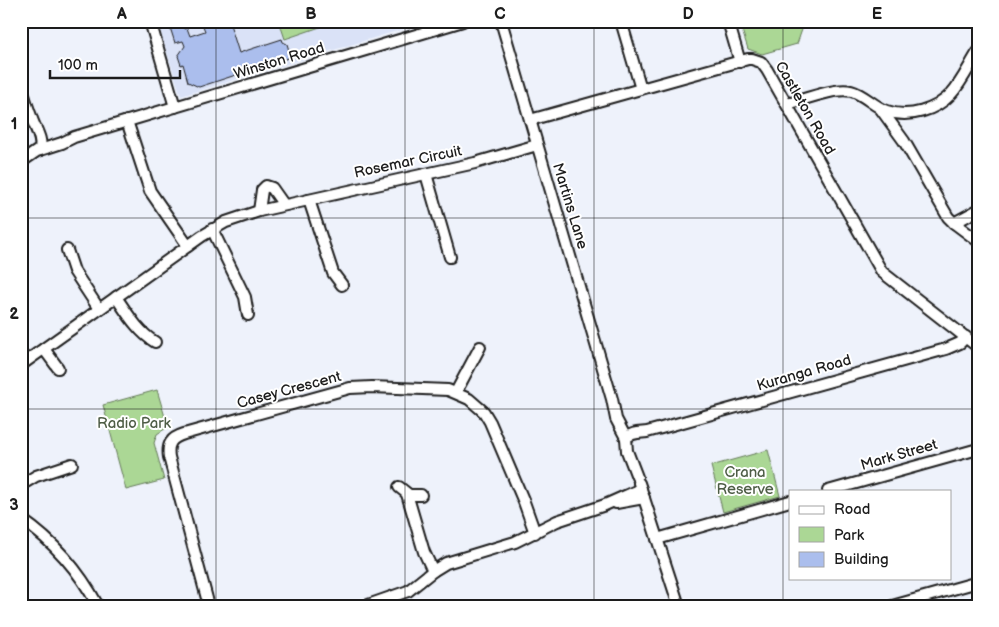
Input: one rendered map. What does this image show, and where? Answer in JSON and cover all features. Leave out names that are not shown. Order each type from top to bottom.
[{"type":"street","points":[[150,21],[175,107]]},
{"type":"street","name":"Winston Road","points":[[21,156],[40,147],[62,143],[74,137],[463,21]]},
{"type":"street","name":"Martins Lane","points":[[500,21],[612,399],[618,426],[628,437],[627,451],[638,477],[679,606]]},
{"type":"street","points":[[621,21],[641,90]]},
{"type":"street","points":[[728,21],[740,62]]},
{"type":"street","points":[[787,104],[844,90],[857,94],[880,108],[895,113],[918,113],[946,99],[955,89],[978,52]]},
{"type":"street","name":"Castleton Road","points":[[530,120],[740,62],[752,59],[761,62],[787,104],[882,272],[978,346]]},
{"type":"street","points":[[21,85],[40,147]]},
{"type":"street","points":[[880,108],[904,141],[943,209],[954,223],[978,241]]},
{"type":"street","points":[[895,113],[904,141]]},
{"type":"street","points":[[127,121],[150,191],[188,246]]},
{"type":"street","name":"Rosemar Circuit","points":[[21,365],[188,246],[233,219],[284,205],[474,163],[537,145]]},
{"type":"street","name":"Winston Road","points":[[21,162],[40,147]]},
{"type":"street","points":[[426,174],[450,257]]},
{"type":"street","points":[[259,211],[262,190],[266,186],[272,188],[284,205]]},
{"type":"street","points":[[309,200],[333,273],[342,285]]},
{"type":"street","points":[[954,223],[978,210]]},
{"type":"street","points":[[212,230],[245,297],[248,315]]},
{"type":"street","points":[[67,250],[74,270],[99,309]]},
{"type":"street","points":[[116,297],[139,329],[155,342]]},
{"type":"street","name":"Kuranga Road","points":[[628,437],[946,349],[966,337]]},
{"type":"street","points":[[456,392],[480,347]]},
{"type":"street","points":[[44,349],[58,368]]},
{"type":"street","name":"Casey Crescent","points":[[209,606],[170,457],[168,447],[172,440],[178,436],[350,388],[432,388],[456,392],[477,405],[490,422],[537,532]]},
{"type":"street","name":"Mark Street","points":[[832,490],[978,449]]},
{"type":"street","points":[[21,484],[36,476],[72,464]]},
{"type":"street","points":[[421,495],[412,496],[403,491],[424,552],[433,571]]},
{"type":"street","points":[[365,606],[403,594],[414,588],[433,571],[452,561],[515,542],[569,516],[642,494]]},
{"type":"street","points":[[657,539],[789,501]]},
{"type":"street","points":[[21,519],[55,547],[84,583],[98,606]]},
{"type":"street","points":[[892,606],[908,604],[978,582]]},
{"type":"shaded area","points":[[157,21],[430,21],[181,96]]},
{"type":"green space","points":[[279,21],[321,21],[323,26],[285,39]]},
{"type":"green space","points":[[762,21],[805,21],[797,44],[762,54],[748,49],[741,27]]},
{"type":"green space","name":"Radio Park","points":[[157,390],[168,427],[157,434],[154,443],[164,480],[126,490],[103,405]]},
{"type":"green space","name":"Crana Reserve","points":[[768,450],[780,496],[723,512],[711,466]]},
{"type":"building","points":[[168,21],[182,21],[184,29],[187,28],[190,36],[205,31],[201,21],[229,21],[239,53],[282,39],[287,44],[291,57],[199,87],[188,82],[183,64],[181,65],[178,56],[185,46],[183,41],[175,43]]}]
